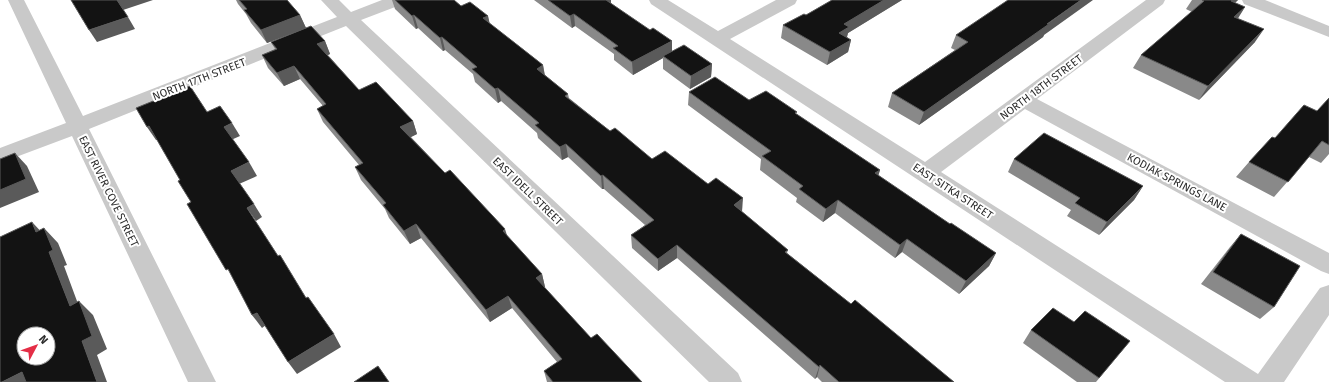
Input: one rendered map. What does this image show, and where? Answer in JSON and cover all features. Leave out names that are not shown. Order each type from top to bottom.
[{"type":"street","name":"EAST RIVER COVE STREET","points":[[16,0],[202,382]]},
{"type":"street","name":"EAST IDELL STREET","points":[[329,0],[728,382]]},
{"type":"street","name":"NORTH 17TH STREET","points":[[0,156],[397,0]]},
{"type":"street","name":"EAST SITKA STREET","points":[[657,0],[1248,382]]},
{"type":"street","points":[[718,38],[789,0]]},
{"type":"street","name":"NORTH 18TH STREET","points":[[925,173],[1158,0]]},
{"type":"street","points":[[1250,0],[1329,32]]},
{"type":"street","name":"KODIAK SPRINGS LANE","points":[[1024,100],[1329,264]]},
{"type":"street","points":[[1268,382],[1329,295]]},
{"type":"building","points":[[71,0],[117,0],[128,17],[89,30]]},
{"type":"building","points":[[239,0],[287,0],[300,15],[261,30],[244,10],[247,9]]},
{"type":"building","points":[[395,0],[454,0],[461,6],[470,2],[488,16],[483,18],[543,65],[537,69],[568,94],[565,96],[610,131],[615,128],[652,159],[665,151],[708,184],[716,178],[743,198],[734,205],[788,250],[785,252],[851,304],[855,300],[954,382],[839,382],[820,365],[819,367],[677,245],[658,259],[631,235],[654,220],[603,175],[601,176],[566,144],[560,147],[535,125],[539,123],[498,88],[495,89],[472,69],[477,67],[414,15],[412,16]]},
{"type":"building","points":[[548,0],[606,0],[650,30],[653,28],[672,41],[632,62],[613,48],[618,46],[574,14],[570,16]]},
{"type":"building","points":[[832,0],[884,0],[844,24],[849,27],[839,33],[851,40],[830,52],[783,25],[804,14],[806,15]]},
{"type":"building","points":[[1008,0],[1081,0],[924,112],[892,93],[968,42],[956,35]]},
{"type":"building","points":[[1202,0],[1232,0],[1231,1],[1245,7],[1234,17],[1264,29],[1208,86],[1141,55],[1204,1]]},
{"type":"building","points":[[311,26],[325,41],[317,44],[359,90],[376,82],[413,121],[400,127],[445,173],[450,170],[505,229],[503,231],[542,274],[536,278],[591,338],[597,334],[642,382],[553,382],[544,371],[562,359],[508,296],[486,310],[416,224],[404,231],[383,205],[386,203],[355,167],[363,163],[317,109],[326,104],[294,66],[277,73],[262,55],[277,49],[271,42]]},
{"type":"building","points":[[684,45],[712,64],[691,76],[663,56]]},
{"type":"building","points":[[715,77],[749,100],[766,91],[797,112],[795,113],[880,170],[875,173],[996,253],[966,281],[907,239],[900,245],[838,200],[826,209],[799,189],[803,186],[762,156],[771,151],[689,92]]},
{"type":"building","points":[[190,86],[207,112],[220,106],[232,123],[224,127],[249,162],[231,171],[254,204],[247,208],[278,256],[280,255],[306,298],[308,297],[334,334],[288,362],[257,313],[252,315],[228,269],[226,270],[187,204],[191,202],[178,181],[180,180],[149,126],[147,127],[136,108]]},
{"type":"building","points":[[1329,98],[1329,145],[1322,141],[1288,182],[1249,162],[1272,137],[1275,138],[1304,105],[1317,111]]},
{"type":"building","points":[[1044,133],[1143,186],[1107,222],[1075,203],[1080,198],[1014,159]]},
{"type":"building","points":[[15,153],[26,179],[0,190],[0,159]]},
{"type":"building","points":[[32,222],[36,232],[44,228],[53,250],[49,252],[70,306],[79,301],[92,336],[82,341],[97,382],[26,382],[22,372],[0,382],[0,237]]},
{"type":"building","points":[[1241,234],[1300,266],[1274,307],[1213,272]]},
{"type":"building","points":[[1053,308],[1074,322],[1085,311],[1130,341],[1099,378],[1031,330]]},
{"type":"building","points":[[378,366],[389,382],[354,382]]}]
